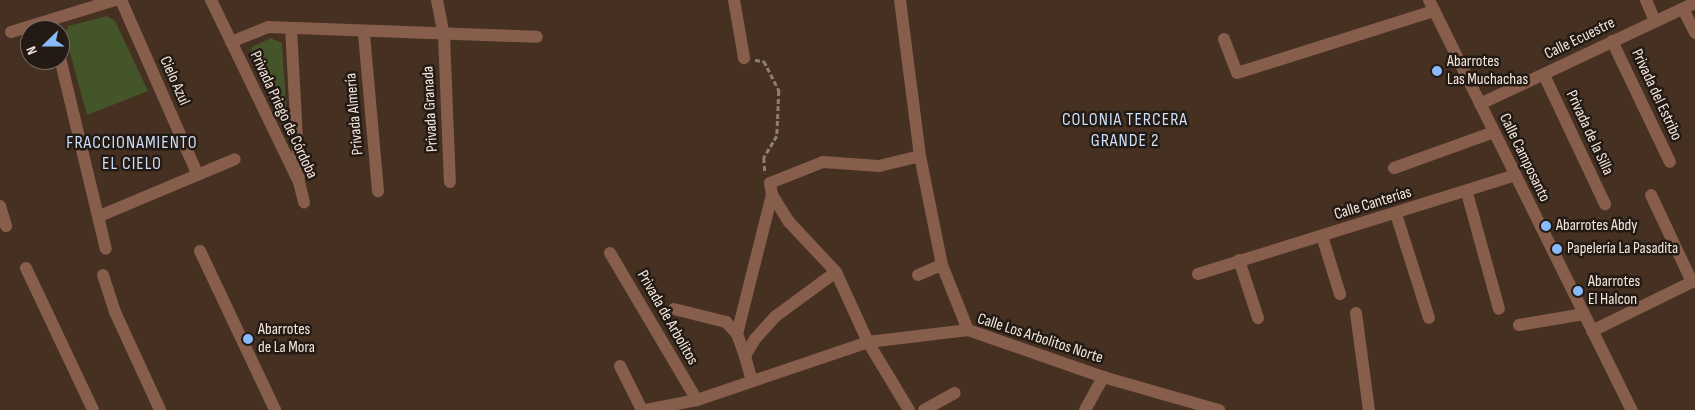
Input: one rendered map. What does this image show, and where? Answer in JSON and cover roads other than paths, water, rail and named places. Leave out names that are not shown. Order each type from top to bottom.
[{"type":"street","points":[[57,20],[73,6],[115,0]]},
{"type":"street","name":"Cielo Azul","points":[[121,0],[198,175]]},
{"type":"street","name":"Privada Priego de Córdoba","points":[[211,0],[299,182],[304,202]]},
{"type":"street","name":"Privada Granada","points":[[437,0],[444,35],[450,182]]},
{"type":"street","points":[[734,0],[744,58]]},
{"type":"street","points":[[900,0],[920,156],[942,265],[968,330]]},
{"type":"street","points":[[1646,0],[1655,20]]},
{"type":"street","points":[[1224,39],[1237,73],[1431,3]]},
{"type":"street","name":"Calle Camposanto","points":[[1431,3],[1632,410]]},
{"type":"street","name":"Calle Ecuestre","points":[[1480,104],[1544,75],[1655,20],[1695,3]]},
{"type":"street","points":[[1683,9],[1695,33]]},
{"type":"street","points":[[231,42],[268,27],[364,34],[537,37]]},
{"type":"street","points":[[292,28],[299,182]]},
{"type":"street","points":[[11,32],[20,30]]},
{"type":"street","name":"Privada Almería","points":[[364,34],[378,191]]},
{"type":"street","name":"Privada del Estribo","points":[[1612,41],[1670,162]]},
{"type":"street","points":[[63,70],[102,215],[106,249]]},
{"type":"street","name":"Privada de la Silla","points":[[1544,75],[1605,204]]},
{"type":"street","points":[[1394,168],[1494,132]]},
{"type":"street","points":[[737,334],[771,189],[823,162],[879,166],[920,156]]},
{"type":"street","points":[[102,215],[235,159]]},
{"type":"street","name":"Calle Canterías","points":[[1198,274],[1238,260],[1467,193],[1515,175]]},
{"type":"street","points":[[771,189],[789,222],[836,272],[868,342],[909,410]]},
{"type":"street","points":[[1467,193],[1500,309]]},
{"type":"street","points":[[1592,331],[1692,282],[1651,194]]},
{"type":"street","points":[[0,206],[6,226]]},
{"type":"street","points":[[1396,214],[1429,318]]},
{"type":"street","points":[[1322,236],[1340,294]]},
{"type":"street","points":[[200,251],[275,410]]},
{"type":"street","name":"Privada de Arbolitos","points":[[610,253],[697,400]]},
{"type":"street","points":[[1238,260],[1258,318]]},
{"type":"street","points":[[918,275],[942,265]]},
{"type":"street","points":[[26,268],[93,410]]},
{"type":"street","points":[[745,356],[776,316],[836,272]]},
{"type":"street","points":[[103,275],[115,312],[160,410]]},
{"type":"street","points":[[674,309],[726,322],[737,334],[752,381]]},
{"type":"street","points":[[1356,313],[1369,410]]},
{"type":"street","points":[[1519,324],[1584,314]]},
{"type":"street","name":"Calle Los Arbolitos Norte","points":[[646,410],[697,400],[868,342],[968,330],[1102,377],[1177,396],[1219,410]]},
{"type":"street","points":[[620,366],[642,410]]},
{"type":"street","points":[[1084,410],[1102,377]]},
{"type":"street","points":[[924,410],[955,394]]},
{"type":"street","points":[[1177,396],[1185,410]]},
{"type":"place","name":"Abarrotes Las Muchachas","points":[[1437,71]]},
{"type":"place","name":"Abarrotes Abdy","points":[[1546,226]]},
{"type":"place","name":"Papelería La Pasadita","points":[[1557,249]]},
{"type":"place","name":"Abarrotes El Halcon","points":[[1578,291]]},
{"type":"place","name":"Abarrotes de La Mora","points":[[248,339]]},
{"type":"district","name":"COLONIA TERCERA GRANDE 2","points":[[1125,131]]},
{"type":"district","name":"FRACCIONAMIENTO EL CIELO","points":[[132,154]]}]
